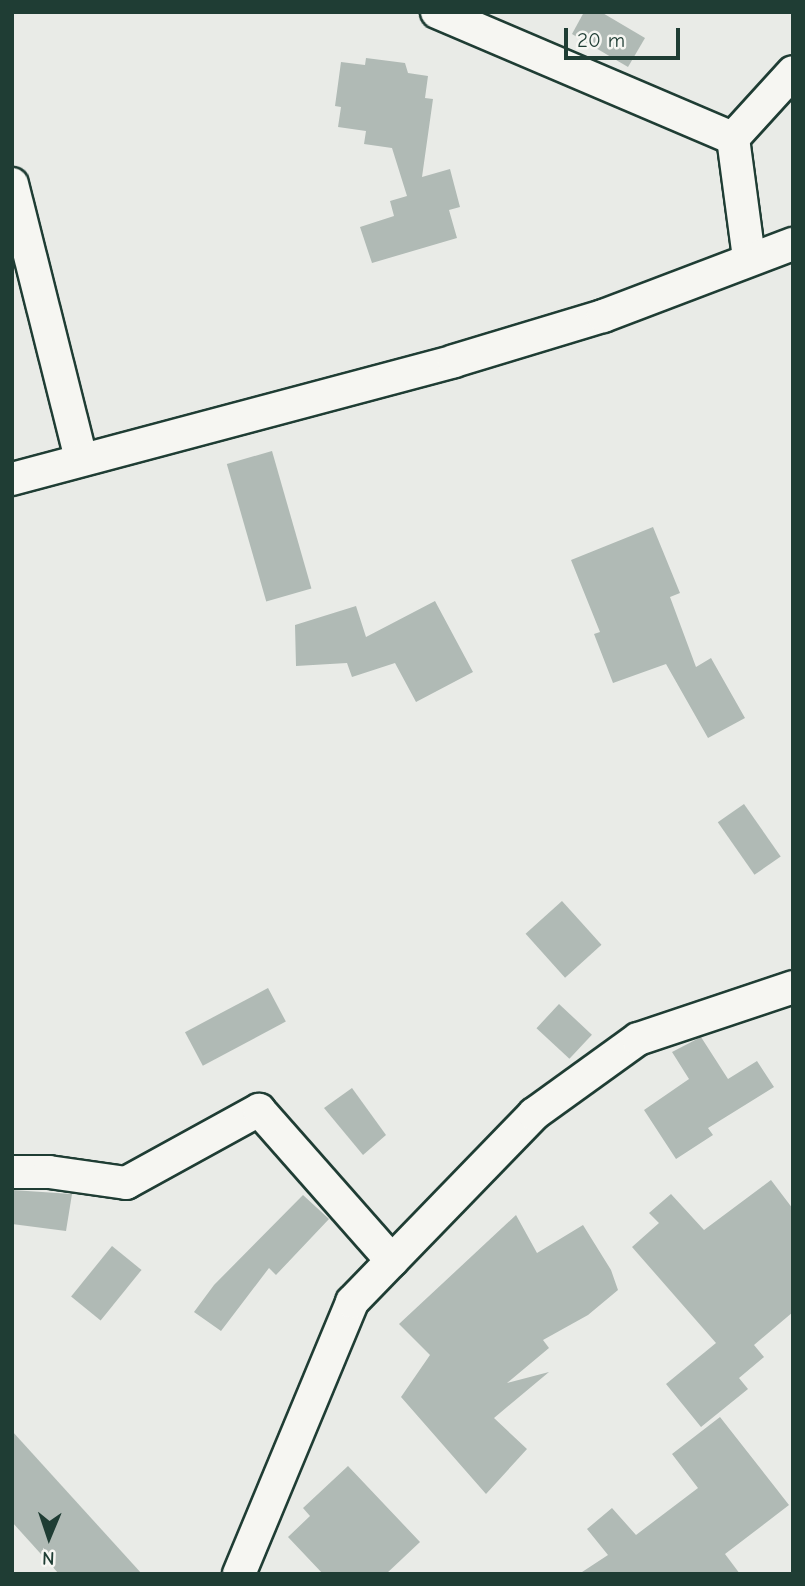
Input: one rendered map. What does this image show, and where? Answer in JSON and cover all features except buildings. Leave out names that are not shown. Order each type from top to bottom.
[{"type":"street","points":[[437,12],[733,138]]},
{"type":"street","points":[[748,258],[733,138],[793,72]]},
{"type":"street","points":[[12,184],[81,459]]},
{"type":"street","points":[[12,479],[491,350],[603,316],[748,258],[793,244]]},
{"type":"street","points":[[239,1574],[352,1302],[534,1114],[638,1039],[793,987]]},
{"type":"street","points":[[12,1172],[49,1172],[126,1183],[260,1110],[392,1261]]}]
